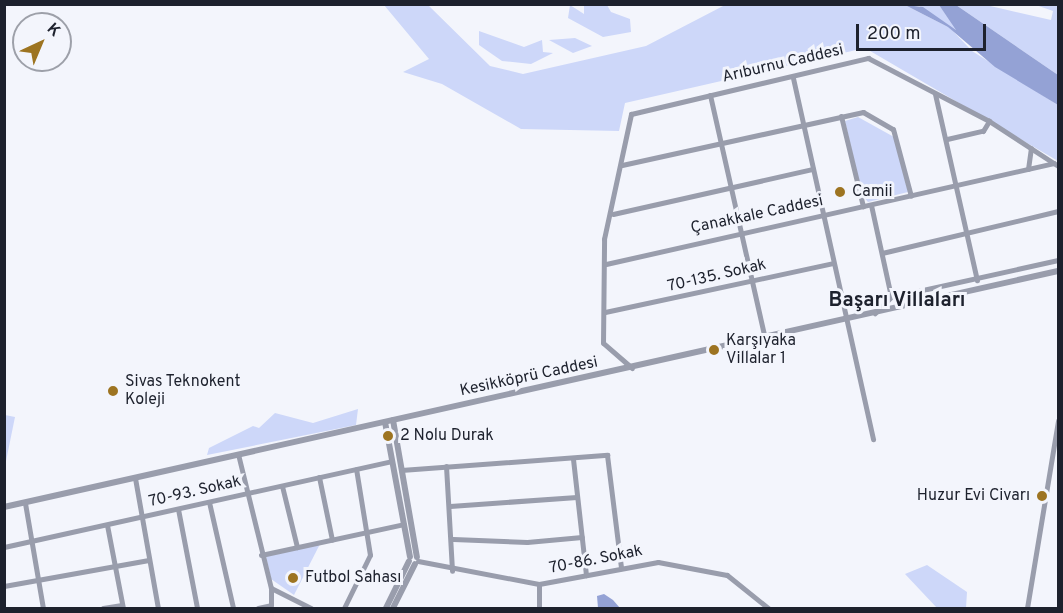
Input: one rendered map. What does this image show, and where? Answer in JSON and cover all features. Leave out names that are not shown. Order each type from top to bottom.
[{"type":"street","name":"Arıburnu Caddesi","points":[[622,165],[631,114],[793,78],[868,58],[989,121],[1056,164]]},
{"type":"street","points":[[793,78],[873,439]]},
{"type":"street","points":[[935,94],[968,234],[977,280],[975,291]]},
{"type":"street","points":[[710,95],[750,282],[765,339]]},
{"type":"street","points":[[632,368],[603,343],[606,264],[604,238],[613,214],[622,165],[720,141],[863,112],[893,129],[911,196]]},
{"type":"street","points":[[841,117],[863,207]]},
{"type":"street","points":[[947,139],[983,131],[989,121]]},
{"type":"street","points":[[1028,169],[1031,148]]},
{"type":"street","name":"Çanakkale Caddesi","points":[[606,264],[740,232],[1056,164]]},
{"type":"street","points":[[613,214],[813,169]]},
{"type":"street","points":[[871,205],[891,297]]},
{"type":"street","points":[[882,253],[1059,211]]},
{"type":"street","points":[[874,314],[891,297],[977,280],[1059,260]]},
{"type":"street","name":"70-135. Sokak","points":[[605,312],[833,263]]},
{"type":"street","name":"Kesikköprü Caddesi","points":[[4,507],[848,321],[1059,271]]},
{"type":"street","points":[[977,280],[983,289]]},
{"type":"street","points":[[393,420],[414,560],[393,609]]},
{"type":"street","points":[[1027,609],[1059,421]]},
{"type":"street","points":[[385,422],[404,524],[414,560],[386,609]]},
{"type":"street","points":[[238,454],[261,555],[271,588],[271,605],[258,609]]},
{"type":"street","points":[[401,470],[607,455],[621,568]]},
{"type":"street","points":[[573,459],[586,575]]},
{"type":"street","name":"70-93. Sokak","points":[[4,548],[392,461]]},
{"type":"street","points":[[446,466],[453,538],[452,571]]},
{"type":"street","points":[[344,609],[370,555],[356,469]]},
{"type":"street","points":[[318,477],[332,540]]},
{"type":"street","points":[[135,478],[158,609]]},
{"type":"street","points":[[282,486],[297,548]]},
{"type":"street","points":[[450,506],[577,497]]},
{"type":"street","points":[[209,502],[233,609]]},
{"type":"street","points":[[25,503],[43,609]]},
{"type":"street","points":[[178,509],[197,609]]},
{"type":"street","points":[[261,555],[404,524]]},
{"type":"street","points":[[103,609],[123,607],[107,525]]},
{"type":"street","points":[[453,538],[527,542],[582,537]]},
{"type":"street","points":[[4,586],[149,560]]},
{"type":"street","name":"70-86. Sokak","points":[[414,560],[452,571],[539,584],[658,562],[727,575],[768,609]]},
{"type":"street","points":[[539,584],[539,609]]},
{"type":"street","points":[[271,588],[301,606],[311,609]]},
{"type":"shaded area","points":[[384,5],[428,5],[490,66],[523,74],[646,46],[725,5],[905,5],[948,27],[918,5],[939,5],[957,30],[950,28],[972,51],[1058,105],[1058,161],[865,48],[625,103],[619,131],[521,129],[442,84],[403,72],[429,59]]},
{"type":"shaded area","points":[[570,5],[584,14],[584,5],[607,5],[611,12],[630,19],[631,32],[603,37],[568,18]]},
{"type":"shaded area","points":[[905,5],[923,7],[956,30],[939,5],[956,5],[1058,75],[1058,105],[995,67],[948,27]]},
{"type":"shaded area","points":[[956,5],[986,5],[1051,20],[1053,11],[1036,5],[1058,5],[1058,75]]},
{"type":"shaded area","points":[[479,31],[524,47],[542,40],[543,52],[553,53],[531,64],[502,61],[479,45]]},
{"type":"shaded area","points":[[575,38],[592,46],[573,53],[549,40]]},
{"type":"shaded area","points":[[858,117],[894,137],[908,192],[868,202],[862,195],[845,121]]},
{"type":"shaded area","points":[[358,409],[356,425],[207,455],[209,448],[253,426],[259,428],[275,413],[313,423]]},
{"type":"shaded area","points":[[4,415],[15,417],[5,466]]},
{"type":"shaded area","points":[[320,544],[294,595],[271,579],[266,556]]},
{"type":"shaded area","points":[[927,565],[967,592],[966,608],[937,608],[905,574]]},
{"type":"shaded area","points":[[604,594],[620,608],[598,608],[597,596]]},
{"type":"place","name":"Camii","points":[[840,192]]},
{"type":"place","name":"Karşıyaka Villalar 1","points":[[714,350]]},
{"type":"place","name":"Sivas Teknokent Koleji","points":[[113,391]]},
{"type":"place","name":"2 Nolu Durak","points":[[388,436]]},
{"type":"place","name":"Huzur Evi Civarı","points":[[1042,496]]},
{"type":"place","name":"Futbol Sahası","points":[[293,578]]},
{"type":"district","name":"Başarı Villaları","points":[[897,301]]}]
